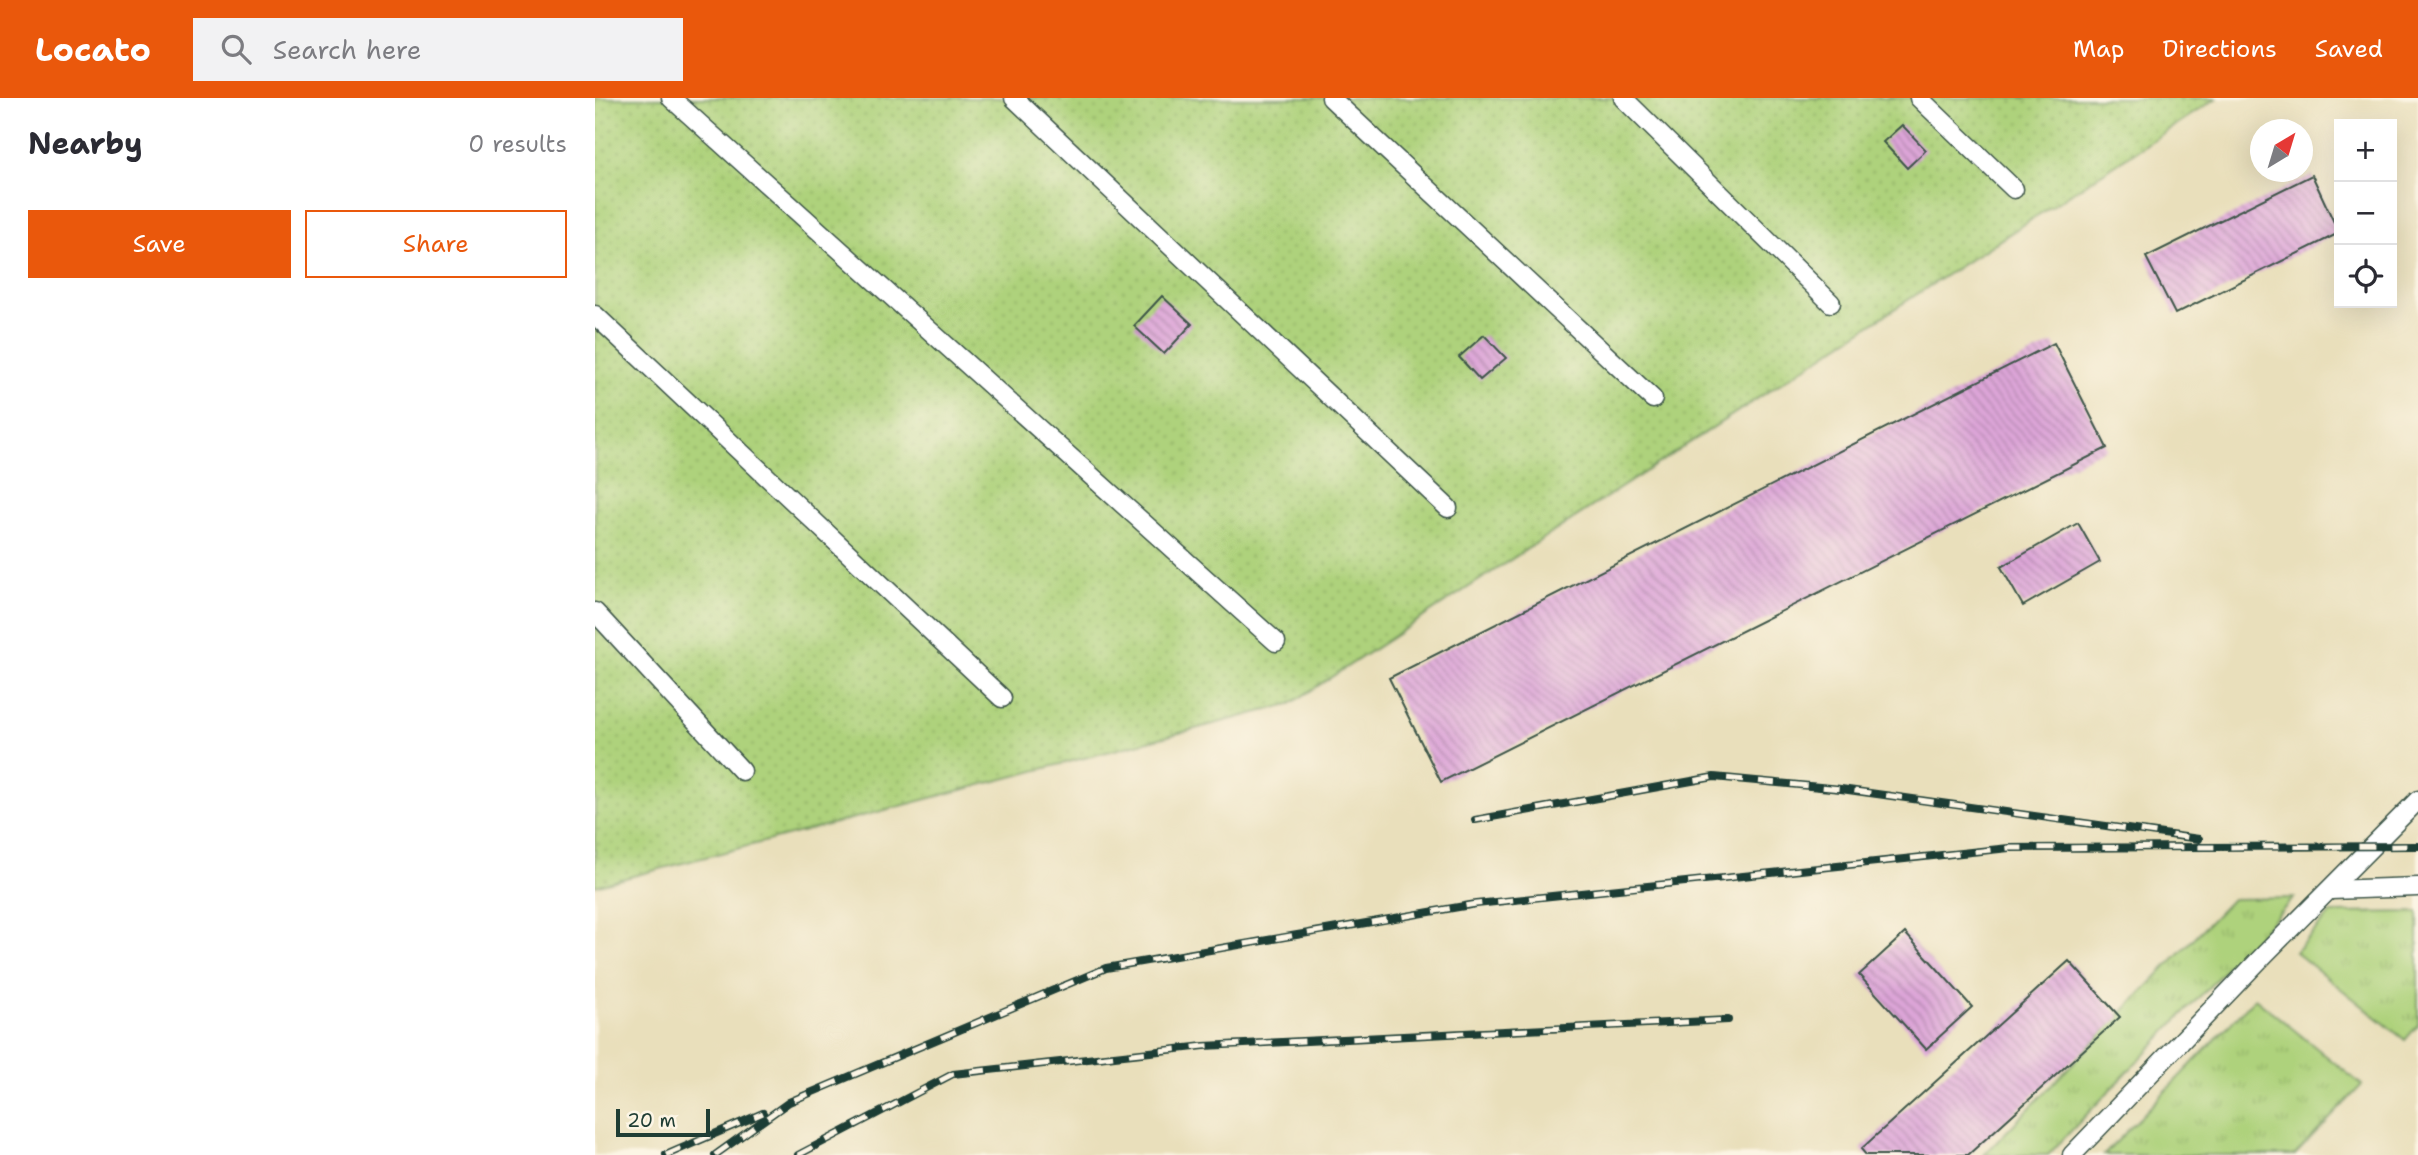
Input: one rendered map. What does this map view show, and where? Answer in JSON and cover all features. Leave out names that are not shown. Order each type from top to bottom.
[{"type":"lane","points":[[671,98],[1276,642]]},
{"type":"lane","points":[[1014,98],[1448,508]]},
{"type":"lane","points":[[1331,98],[1653,399]]},
{"type":"lane","points":[[1623,98],[1831,303]]},
{"type":"lane","points":[[1919,98],[2014,189]]},
{"type":"lane","points":[[595,315],[1002,698]]},
{"type":"lane","points":[[595,612],[742,771]]},
{"type":"lane","points":[[2072,1155],[2418,800]]},
{"type":"lane","points":[[2330,890],[2418,887]]},
{"type":"green space","points":[[595,98],[2217,98],[1290,704],[595,886]]},
{"type":"green space","points":[[2294,898],[2048,1155],[1984,1155],[2232,899]]},
{"type":"green space","points":[[2418,912],[2418,1025],[2405,1040],[2295,952],[2331,913]]},
{"type":"green space","points":[[2255,998],[2362,1085],[2295,1155],[2104,1155]]},
{"type":"building","points":[[1902,125],[1926,150],[1907,168],[1883,142]]},
{"type":"building","points":[[2313,177],[2334,222],[2334,235],[2175,314],[2146,257],[2298,182],[2313,182]]},
{"type":"building","points":[[1162,296],[1192,324],[1164,354],[1134,326]]},
{"type":"building","points":[[1484,335],[1506,358],[1480,380],[1459,357]]},
{"type":"building","points":[[2054,343],[2107,448],[1441,782],[1389,678]]},
{"type":"building","points":[[2078,523],[2100,562],[2023,606],[2001,567]]},
{"type":"building","points":[[1905,933],[1972,1007],[1926,1049],[1859,975]]},
{"type":"building","points":[[2069,961],[2120,1017],[1968,1155],[1866,1155],[1861,1149]]},
{"type":"railway","points":[[1475,820],[1714,777],[1841,789],[2199,839]]},
{"type":"railway","points":[[715,1155],[789,1102],[1106,968],[1476,904],[2009,848],[2418,846]]},
{"type":"railway","points":[[798,1155],[953,1074],[1204,1046],[1728,1020]]},
{"type":"railway","points":[[666,1155],[763,1113]]}]
